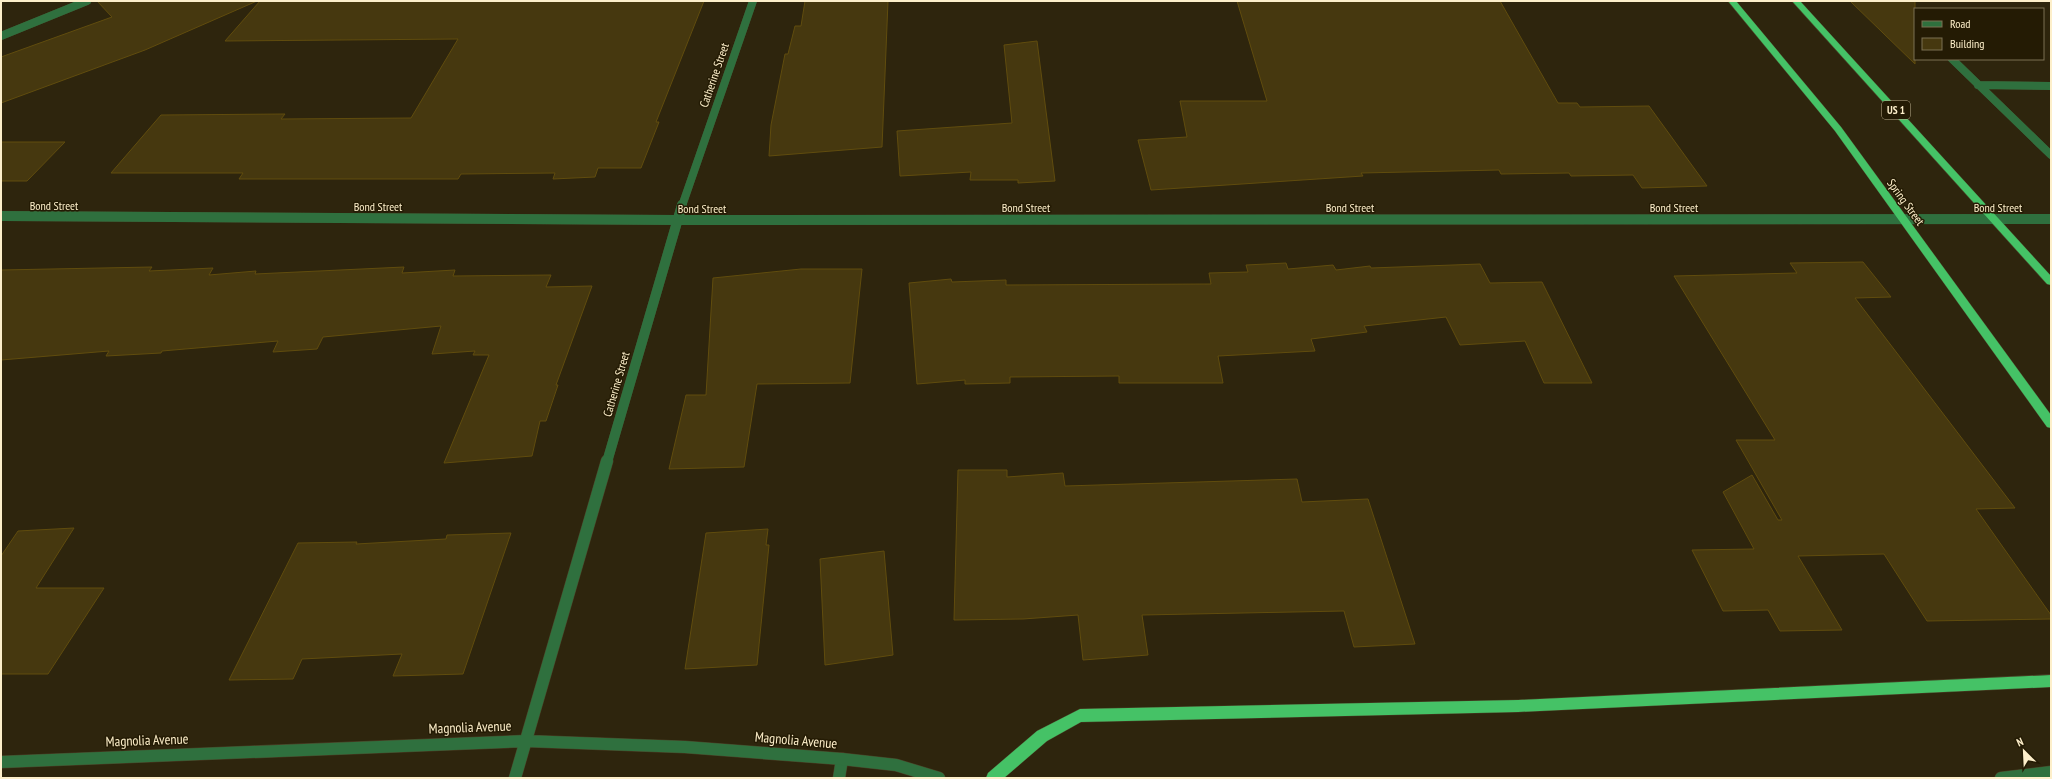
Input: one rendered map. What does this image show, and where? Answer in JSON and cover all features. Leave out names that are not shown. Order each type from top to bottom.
[{"type":"highway","name":"Spring Street","points":[[1732,1],[1838,129],[2051,424]]},
{"type":"highway","name":"US 1","points":[[1796,1],[1996,219],[2051,282]]},
{"type":"highway","points":[[993,778],[1042,736],[1080,716],[1518,706],[2051,681]]},
{"type":"street","points":[[1,36],[87,1]]},
{"type":"street","name":"Catherine Street","points":[[515,778],[677,220],[753,1]]},
{"type":"street","points":[[1953,60],[2051,155]]},
{"type":"street","points":[[1978,85],[2051,86]]},
{"type":"street","name":"Bond Street","points":[[1,216],[677,220],[2051,219]]},
{"type":"street","name":"Magnolia Avenue","points":[[1,762],[526,741],[685,747],[842,759],[896,765],[939,778]]},
{"type":"street","points":[[839,778],[842,759]]},
{"type":"street","points":[[2001,778],[2051,772]]},
{"type":"building","points":[[97,1],[257,1],[145,50],[1,103],[1,57],[112,17]]},
{"type":"building","points":[[260,1],[704,1],[656,122],[659,122],[641,168],[598,168],[595,177],[553,179],[555,173],[461,174],[458,179],[239,179],[243,173],[111,173],[161,115],[285,114],[281,119],[411,118],[458,39],[225,41]]},
{"type":"building","points":[[805,1],[888,1],[882,147],[769,156],[771,125],[785,54],[788,54],[795,26],[801,26]]},
{"type":"building","points":[[1237,1],[1500,1],[1558,103],[1577,103],[1580,107],[1649,106],[1707,186],[1642,188],[1633,175],[1571,176],[1569,173],[1501,174],[1499,170],[1361,173],[1363,176],[1151,190],[1138,140],[1187,137],[1180,101],[1267,101]]},
{"type":"building","points":[[1850,1],[1915,1],[1915,64]]},
{"type":"building","points":[[1037,41],[1055,181],[1018,183],[1018,180],[970,180],[971,172],[900,176],[897,131],[1012,123],[1004,45]]},
{"type":"building","points":[[1,142],[65,142],[27,181],[1,181]]},
{"type":"building","points":[[1863,262],[1891,297],[1855,298],[2015,508],[1976,509],[2051,615],[2051,619],[1927,621],[1884,554],[1798,556],[1842,630],[1780,631],[1768,610],[1723,611],[1692,550],[1754,549],[1723,492],[1752,475],[1778,520],[1782,520],[1736,440],[1775,440],[1674,276],[1797,273],[1790,263]]},
{"type":"building","points":[[1286,263],[1288,269],[1333,265],[1336,270],[1370,266],[1371,268],[1480,264],[1490,283],[1542,282],[1592,383],[1544,383],[1525,341],[1460,345],[1446,317],[1364,326],[1367,332],[1311,339],[1315,351],[1218,356],[1223,383],[1119,383],[1119,376],[1010,377],[1010,383],[965,384],[965,380],[917,384],[909,283],[951,279],[952,282],[1006,280],[1006,285],[1211,284],[1209,273],[1248,272],[1246,265]]},
{"type":"building","points":[[152,267],[149,271],[213,268],[209,275],[256,271],[255,274],[404,267],[402,273],[455,270],[453,276],[551,275],[546,287],[592,286],[556,385],[558,385],[546,421],[540,421],[532,456],[444,463],[489,355],[473,355],[475,351],[432,354],[441,326],[323,337],[317,349],[273,352],[278,341],[162,351],[161,353],[106,356],[109,351],[1,360],[1,270]]},
{"type":"building","points":[[801,269],[862,269],[850,383],[757,384],[744,467],[669,469],[686,395],[706,395],[713,278]]},
{"type":"building","points":[[958,470],[1007,470],[1007,477],[1063,473],[1065,486],[1297,479],[1302,502],[1368,499],[1415,644],[1354,647],[1344,611],[1142,615],[1148,655],[1083,660],[1078,615],[1023,619],[954,620]]},
{"type":"building","points":[[74,528],[36,588],[104,588],[48,674],[1,674],[1,556],[18,531]]},
{"type":"building","points":[[768,529],[766,545],[769,545],[757,665],[685,669],[706,533]]},
{"type":"building","points":[[511,533],[463,674],[393,676],[402,654],[302,659],[293,679],[229,680],[298,543],[357,542],[356,544],[446,539],[447,535]]},
{"type":"building","points":[[884,551],[893,655],[825,665],[820,559]]}]
